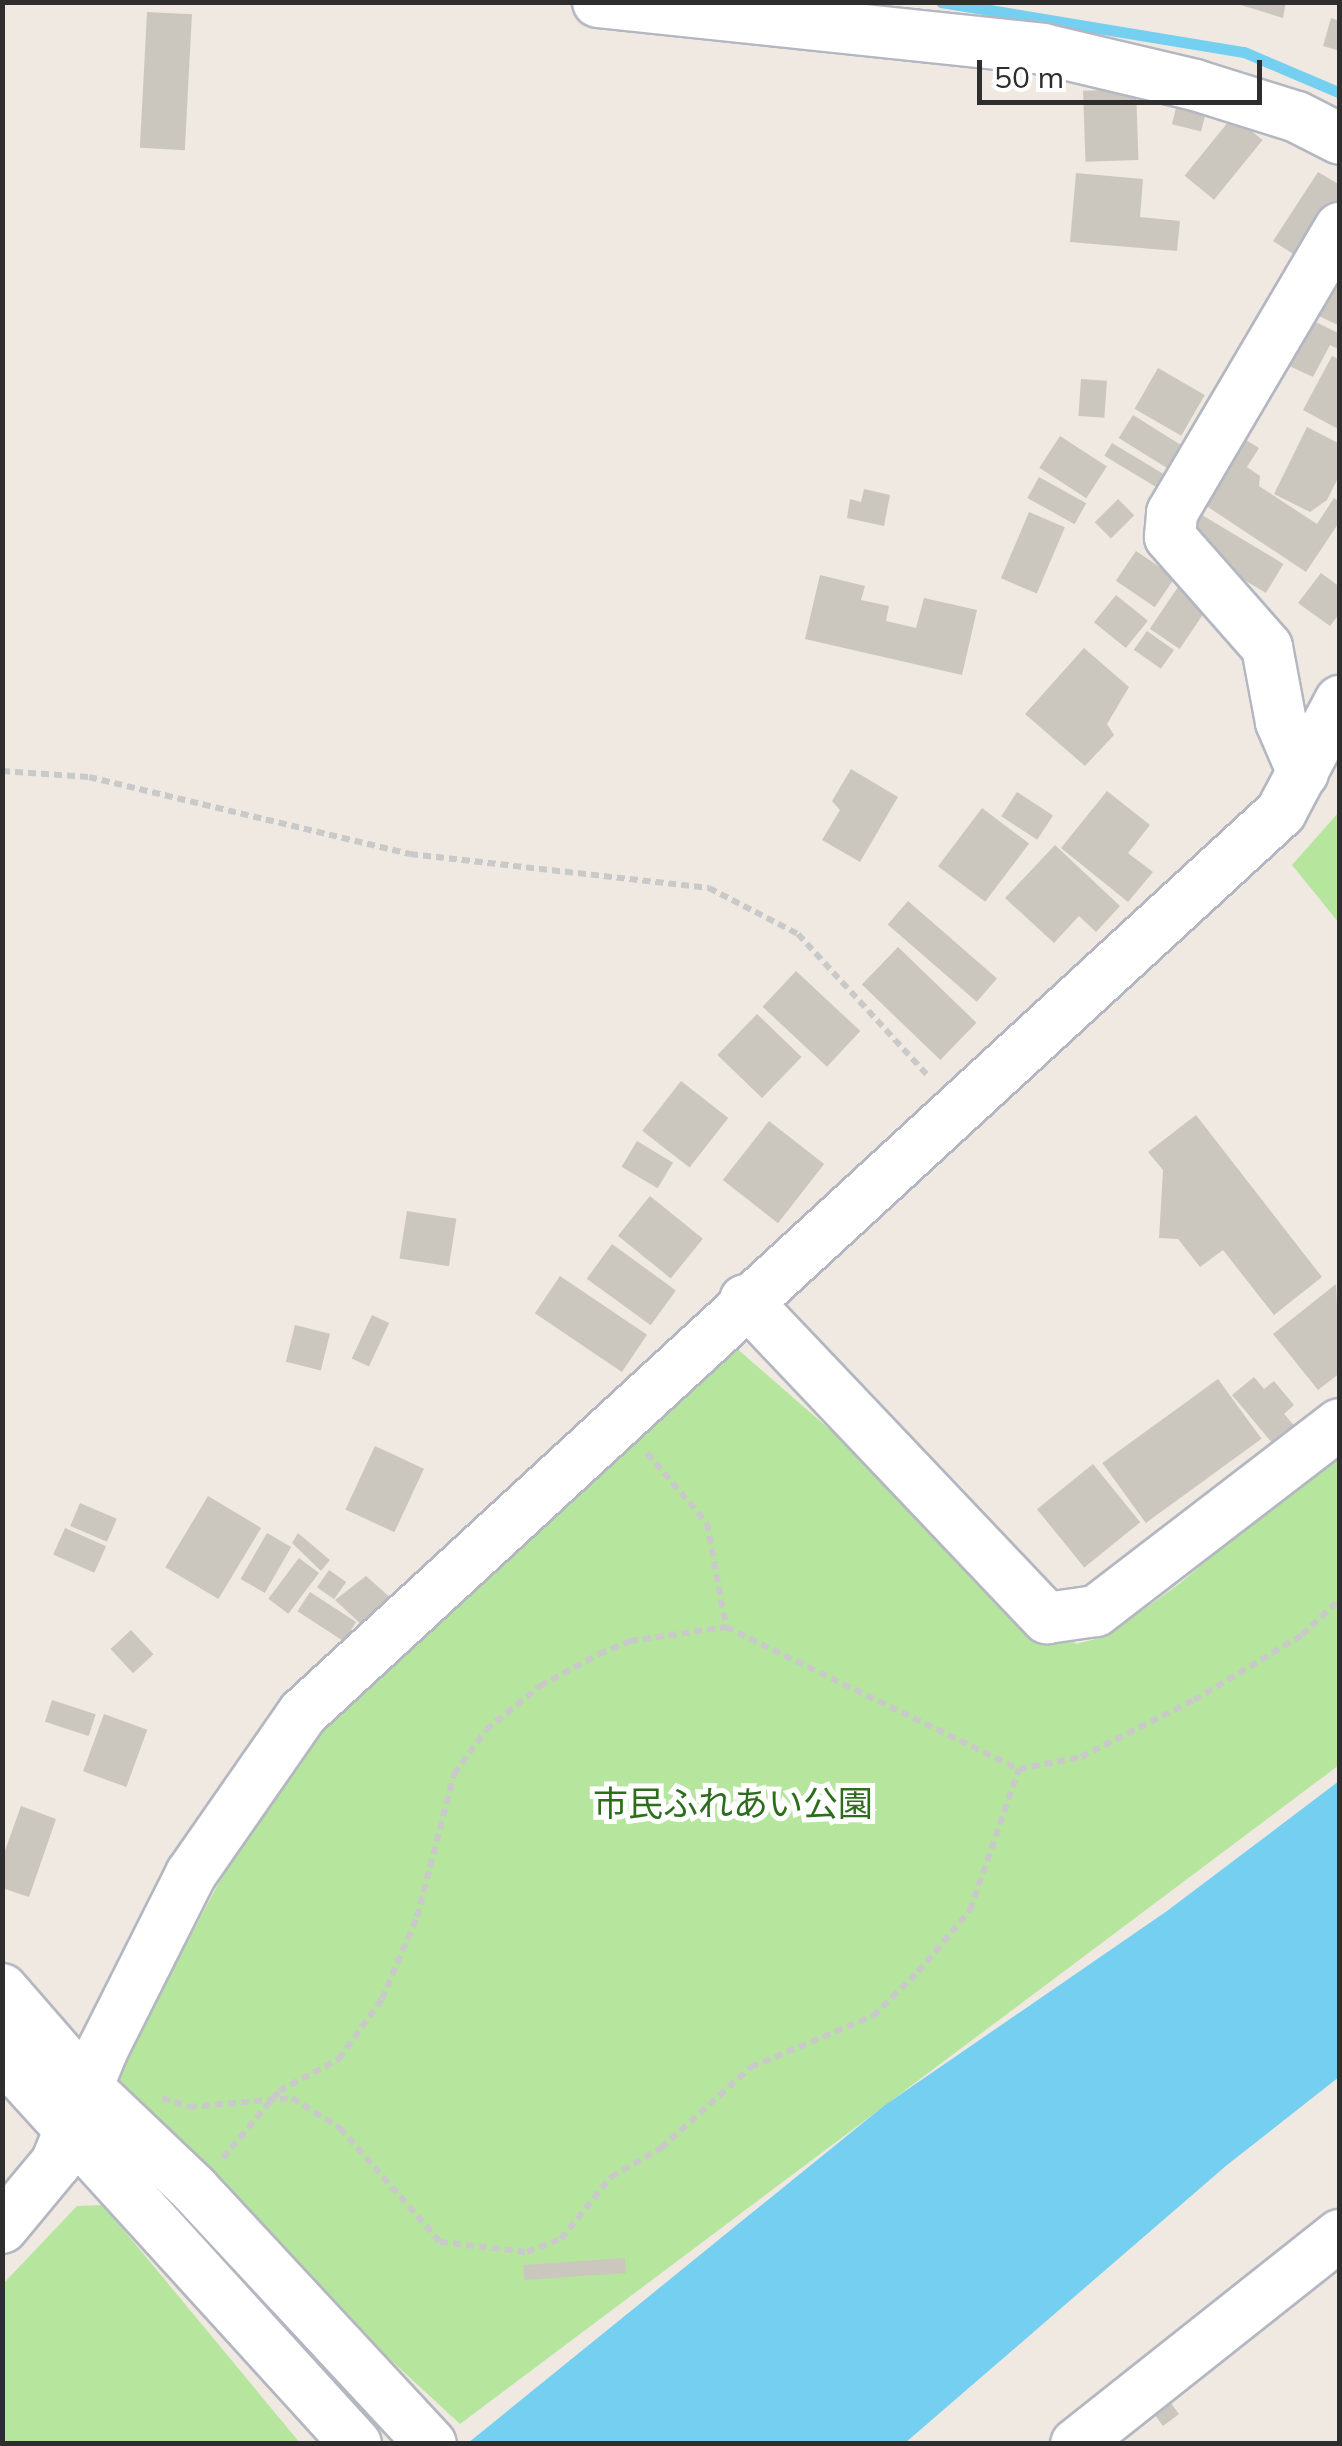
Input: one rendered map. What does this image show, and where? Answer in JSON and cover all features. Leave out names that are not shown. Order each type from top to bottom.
[{"type":"street","points":[[598,2],[1043,48],[1195,85],[1297,117],[1340,139]]},
{"type":"street","points":[[1303,773],[1281,722],[1267,647],[1170,537],[1172,513],[1340,228]]},
{"type":"street","points":[[2,2228],[48,2176],[191,1874],[303,1713],[745,1300],[959,1110],[1281,812],[1340,701]]},
{"type":"street","points":[[745,1300],[1047,1618],[1096,1611],[1340,1424]]},
{"type":"street","points":[[2,1989],[80,2108],[356,2444]]},
{"type":"street","points":[[2,2054],[194,2189],[429,2441]]},
{"type":"street","points":[[1076,2444],[1340,2235]]},
{"type":"path","points":[[2,771],[90,777],[410,854],[710,888],[798,934],[959,1110]]},
{"type":"path","points":[[612,1424],[665,1468],[707,1522],[726,1627]]},
{"type":"path","points":[[194,2189],[270,2100],[339,2059],[382,2000],[418,1917],[454,1774],[486,1730],[540,1686],[630,1640],[726,1627],[1019,1769],[1081,1757],[1194,1700],[1302,1635],[1340,1598]]},
{"type":"path","points":[[146,2092],[189,2108],[292,2098],[340,2128],[440,2242],[527,2252],[560,2239],[611,2178],[661,2148],[751,2067],[814,2046],[873,2016],[918,1972],[970,1910],[1019,1769]]},
{"type":"green space","points":[[1339,812],[1339,923],[1292,865]]},
{"type":"green space","name":"市民ふれあい公園","points":[[734,1346],[1076,1644],[1107,1636],[1179,1584],[1339,1449],[1339,1765],[460,2424],[196,2180],[119,2091],[115,2077],[238,1847],[320,1728]]},
{"type":"green space","points":[[103,2205],[300,2443],[3,2443],[3,2284],[77,2206]]},
{"type":"water","points":[[1339,1781],[1339,2077],[1227,2165],[905,2443],[468,2443],[885,2105],[1167,1911]]},
{"type":"building","points":[[1231,2],[1286,2],[1283,18]]},
{"type":"building","points":[[147,12],[192,14],[185,150],[140,148]]},
{"type":"building","points":[[1331,18],[1340,21],[1340,51],[1323,46]]},
{"type":"building","points":[[1136,89],[1138,160],[1086,162],[1083,91]]},
{"type":"building","points":[[1178,100],[1207,107],[1201,132],[1172,124]]},
{"type":"building","points":[[1233,116],[1263,140],[1214,200],[1185,176]]},
{"type":"building","points":[[1318,172],[1340,185],[1340,200],[1301,259],[1273,241]]},
{"type":"building","points":[[1076,173],[1143,179],[1140,217],[1180,221],[1177,251],[1070,242]]},
{"type":"building","points":[[1340,236],[1340,326],[1304,309]]},
{"type":"building","points":[[1308,318],[1340,334],[1340,350],[1330,345],[1313,377],[1285,364]]},
{"type":"building","points":[[1332,356],[1340,360],[1340,430],[1303,410]]},
{"type":"building","points":[[1158,368],[1205,395],[1181,436],[1134,409]]},
{"type":"building","points":[[1081,379],[1107,381],[1104,418],[1078,416]]},
{"type":"building","points":[[1133,415],[1188,449],[1174,472],[1119,438]]},
{"type":"building","points":[[1307,427],[1340,444],[1340,474],[1327,500],[1310,512],[1274,494]]},
{"type":"building","points":[[1060,436],[1107,466],[1086,498],[1039,468]]},
{"type":"building","points":[[1241,437],[1259,448],[1247,467],[1260,476],[1259,486],[1317,524],[1334,498],[1340,502],[1340,521],[1306,572],[1199,501]]},
{"type":"building","points":[[1112,443],[1167,476],[1159,489],[1104,456]]},
{"type":"building","points":[[1039,477],[1086,503],[1075,524],[1027,498]]},
{"type":"building","points":[[864,489],[890,495],[884,526],[847,518],[850,499],[861,502]]},
{"type":"building","points":[[1118,499],[1134,515],[1111,539],[1095,522]]},
{"type":"building","points":[[1029,512],[1065,527],[1037,594],[1001,578]]},
{"type":"building","points":[[1202,515],[1283,564],[1266,593],[1184,544]]},
{"type":"building","points":[[1136,551],[1175,577],[1155,607],[1116,581]]},
{"type":"building","points":[[1321,573],[1340,587],[1340,613],[1330,626],[1298,603]]},
{"type":"building","points":[[820,575],[865,586],[861,600],[889,606],[886,621],[916,628],[924,598],[977,610],[962,675],[805,639]]},
{"type":"building","points":[[1180,584],[1210,604],[1180,649],[1150,629]]},
{"type":"building","points":[[1116,595],[1148,621],[1126,648],[1094,622]]},
{"type":"building","points":[[1147,631],[1174,650],[1161,669],[1134,650]]},
{"type":"building","points":[[1084,648],[1129,687],[1107,724],[1114,735],[1085,766],[1025,714]]},
{"type":"building","points":[[851,769],[898,797],[860,862],[822,840],[840,810],[832,801]]},
{"type":"building","points":[[1107,791],[1150,825],[1128,853],[1153,872],[1128,902],[1061,848]]},
{"type":"building","points":[[1017,792],[1053,815],[1037,840],[1001,816]]},
{"type":"building","points":[[982,808],[1029,844],[985,902],[938,866]]},
{"type":"building","points":[[1055,845],[1120,906],[1096,932],[1079,916],[1054,943],[1005,898]]},
{"type":"building","points":[[908,901],[997,978],[977,1002],[888,924]]},
{"type":"building","points":[[898,947],[976,1023],[940,1060],[862,984]]},
{"type":"building","points":[[796,971],[860,1031],[827,1067],[763,1007]]},
{"type":"building","points":[[757,1014],[802,1057],[762,1098],[717,1055]]},
{"type":"building","points":[[681,1081],[728,1118],[689,1168],[642,1131]]},
{"type":"building","points":[[1196,1115],[1322,1277],[1274,1315],[1223,1250],[1200,1267],[1178,1239],[1159,1238],[1163,1170],[1148,1152]]},
{"type":"building","points":[[769,1121],[824,1164],[778,1223],[723,1180]]},
{"type":"building","points":[[637,1141],[673,1163],[658,1188],[622,1167]]},
{"type":"building","points":[[650,1196],[703,1239],[671,1278],[618,1236]]},
{"type":"building","points":[[407,1211],[456,1219],[449,1266],[399,1258]]},
{"type":"building","points":[[612,1244],[676,1290],[651,1325],[587,1279]]},
{"type":"building","points":[[560,1276],[647,1335],[622,1372],[535,1313]]},
{"type":"building","points":[[1336,1284],[1340,1373],[1318,1390],[1273,1334]]},
{"type":"building","points":[[372,1315],[389,1323],[369,1367],[352,1359]]},
{"type":"building","points":[[295,1325],[330,1334],[321,1371],[286,1362]]},
{"type":"building","points":[[1254,1377],[1264,1389],[1274,1381],[1294,1405],[1284,1414],[1300,1432],[1278,1450],[1232,1395]]},
{"type":"building","points":[[1218,1379],[1261,1439],[1146,1523],[1102,1463]]},
{"type":"building","points":[[375,1446],[424,1469],[394,1532],[345,1509]]},
{"type":"building","points":[[1093,1464],[1140,1522],[1084,1568],[1037,1509]]},
{"type":"building","points":[[208,1496],[261,1528],[218,1599],[165,1567]]},
{"type":"building","points":[[80,1503],[117,1519],[107,1542],[70,1526]]},
{"type":"building","points":[[65,1528],[106,1546],[94,1573],[53,1554]]},
{"type":"building","points":[[267,1533],[291,1547],[265,1593],[240,1579]]},
{"type":"building","points":[[298,1533],[330,1560],[321,1571],[292,1543]]},
{"type":"building","points":[[299,1558],[319,1573],[288,1614],[268,1599]]},
{"type":"building","points":[[329,1570],[346,1582],[334,1599],[317,1587]]},
{"type":"building","points":[[366,1576],[392,1599],[365,1628],[335,1600]]},
{"type":"building","points":[[310,1592],[356,1622],[344,1641],[297,1611]]},
{"type":"building","points":[[131,1630],[154,1654],[133,1673],[111,1649]]},
{"type":"building","points":[[52,1700],[96,1714],[89,1736],[45,1722]]},
{"type":"building","points":[[104,1714],[147,1730],[126,1787],[83,1771]]},
{"type":"building","points":[[21,1806],[56,1819],[29,1897],[2,1888],[2,1859]]},
{"type":"building","points":[[625,2258],[626,2273],[524,2280],[523,2265]]},
{"type":"building","points":[[1167,2398],[1179,2414],[1163,2426],[1151,2410]]},
{"type":"waterway","points":[[941,2],[1244,52],[1340,93]]}]
